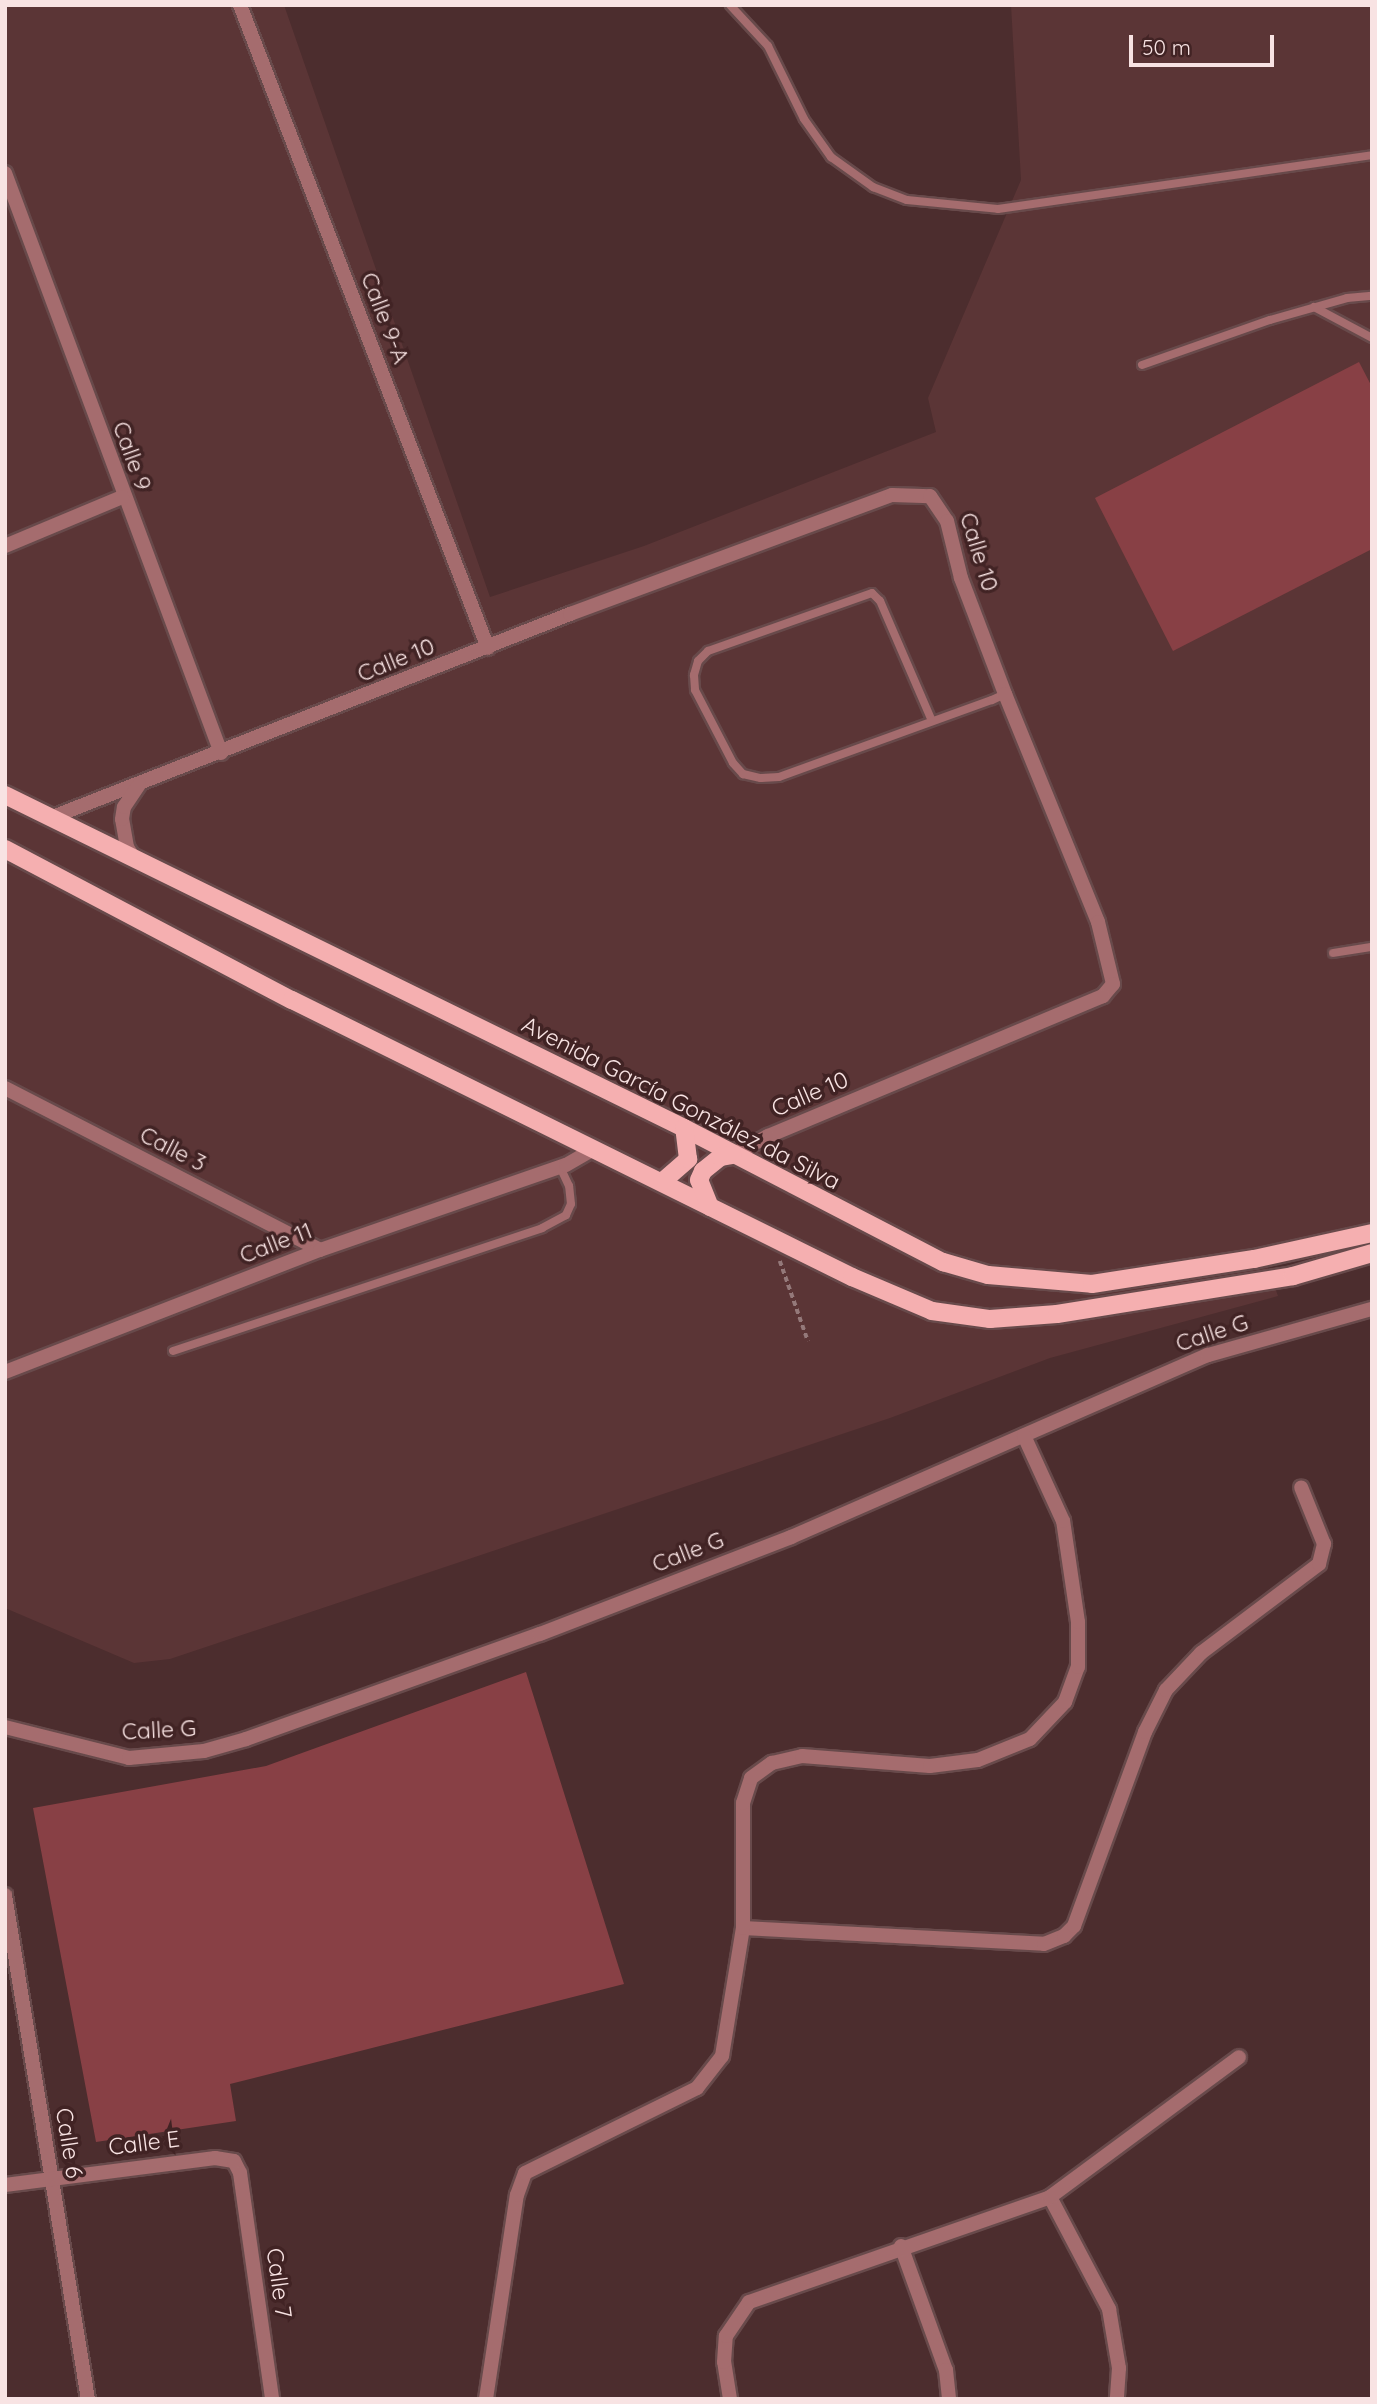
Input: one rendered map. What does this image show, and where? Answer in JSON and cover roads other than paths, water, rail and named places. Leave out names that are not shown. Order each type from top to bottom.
[{"type":"main road","name":"Avenida García González da Silva","points":[[5,795],[684,1128],[943,1262],[988,1275],[1035,1281],[1129,1281],[1372,1233]]},
{"type":"main road","points":[[5,849],[292,1000],[912,1305],[989,1319],[1057,1314],[1255,1283],[1372,1253]]},
{"type":"main road","points":[[662,1182],[688,1159],[684,1128]]},
{"type":"main road","points":[[710,1207],[699,1181],[703,1171],[720,1157],[733,1155]]},
{"type":"street","name":"Calle 9-A","points":[[240,5],[488,648]]},
{"type":"street","name":"Calle 9","points":[[5,173],[122,497],[221,753]]},
{"type":"street","name":"Calle 10","points":[[50,818],[892,495],[930,496],[941,508],[961,578],[1098,922],[1113,984],[1103,996],[768,1136],[733,1155]]},
{"type":"street","points":[[5,546],[122,497]]},
{"type":"street","points":[[135,860],[127,847],[122,819],[131,792],[140,784]]},
{"type":"street","name":"Calle 3","points":[[5,1088],[320,1250]]},
{"type":"street","points":[[563,1166],[569,1136]]},
{"type":"street","name":"Calle 11","points":[[5,1372],[320,1250],[563,1166],[594,1149]]},
{"type":"street","name":"Calle G","points":[[5,1727],[129,1758],[204,1751],[565,1624],[791,1537],[1208,1354],[1372,1309]]},
{"type":"street","points":[[486,2399],[517,2195],[525,2173],[697,2088],[722,2056],[743,1928],[743,1803],[751,1779],[772,1763],[802,1756],[930,1766],[978,1760],[1030,1739],[1065,1702],[1078,1667],[1079,1622],[1065,1534],[1024,1436]]},
{"type":"street","points":[[743,1928],[1044,1944],[1064,1936],[1074,1926],[1145,1732],[1166,1690],[1201,1653],[1319,1564],[1324,1545],[1301,1487]]},
{"type":"street","name":"Calle 6","points":[[5,1895],[88,2399]]},
{"type":"street","points":[[730,2399],[724,2362],[726,2336],[749,2302],[901,2246],[1050,2197],[1239,2057]]},
{"type":"street","name":"Calle E","points":[[5,2185],[215,2158],[234,2161],[240,2172]]},
{"type":"street","name":"Calle 7","points":[[240,2172],[272,2399]]},
{"type":"street","points":[[1050,2197],[1109,2309],[1119,2368],[1117,2399]]},
{"type":"street","points":[[901,2246],[946,2370],[949,2399]]},
{"type":"lane","points":[[730,5],[768,46],[804,119],[831,157],[873,187],[907,200],[998,209],[1372,155]]},
{"type":"lane","points":[[1142,365],[1314,307],[1372,296]]},
{"type":"lane","points":[[1314,307],[1372,338]]},
{"type":"lane","points":[[932,721],[880,601],[872,593],[708,651],[698,661],[694,676],[695,690],[733,762],[743,774],[761,778],[779,777],[932,721],[1005,694]]},
{"type":"lane","points":[[1333,953],[1372,947]]},
{"type":"lane","points":[[173,1351],[542,1228],[566,1215],[571,1204],[563,1166]]}]
